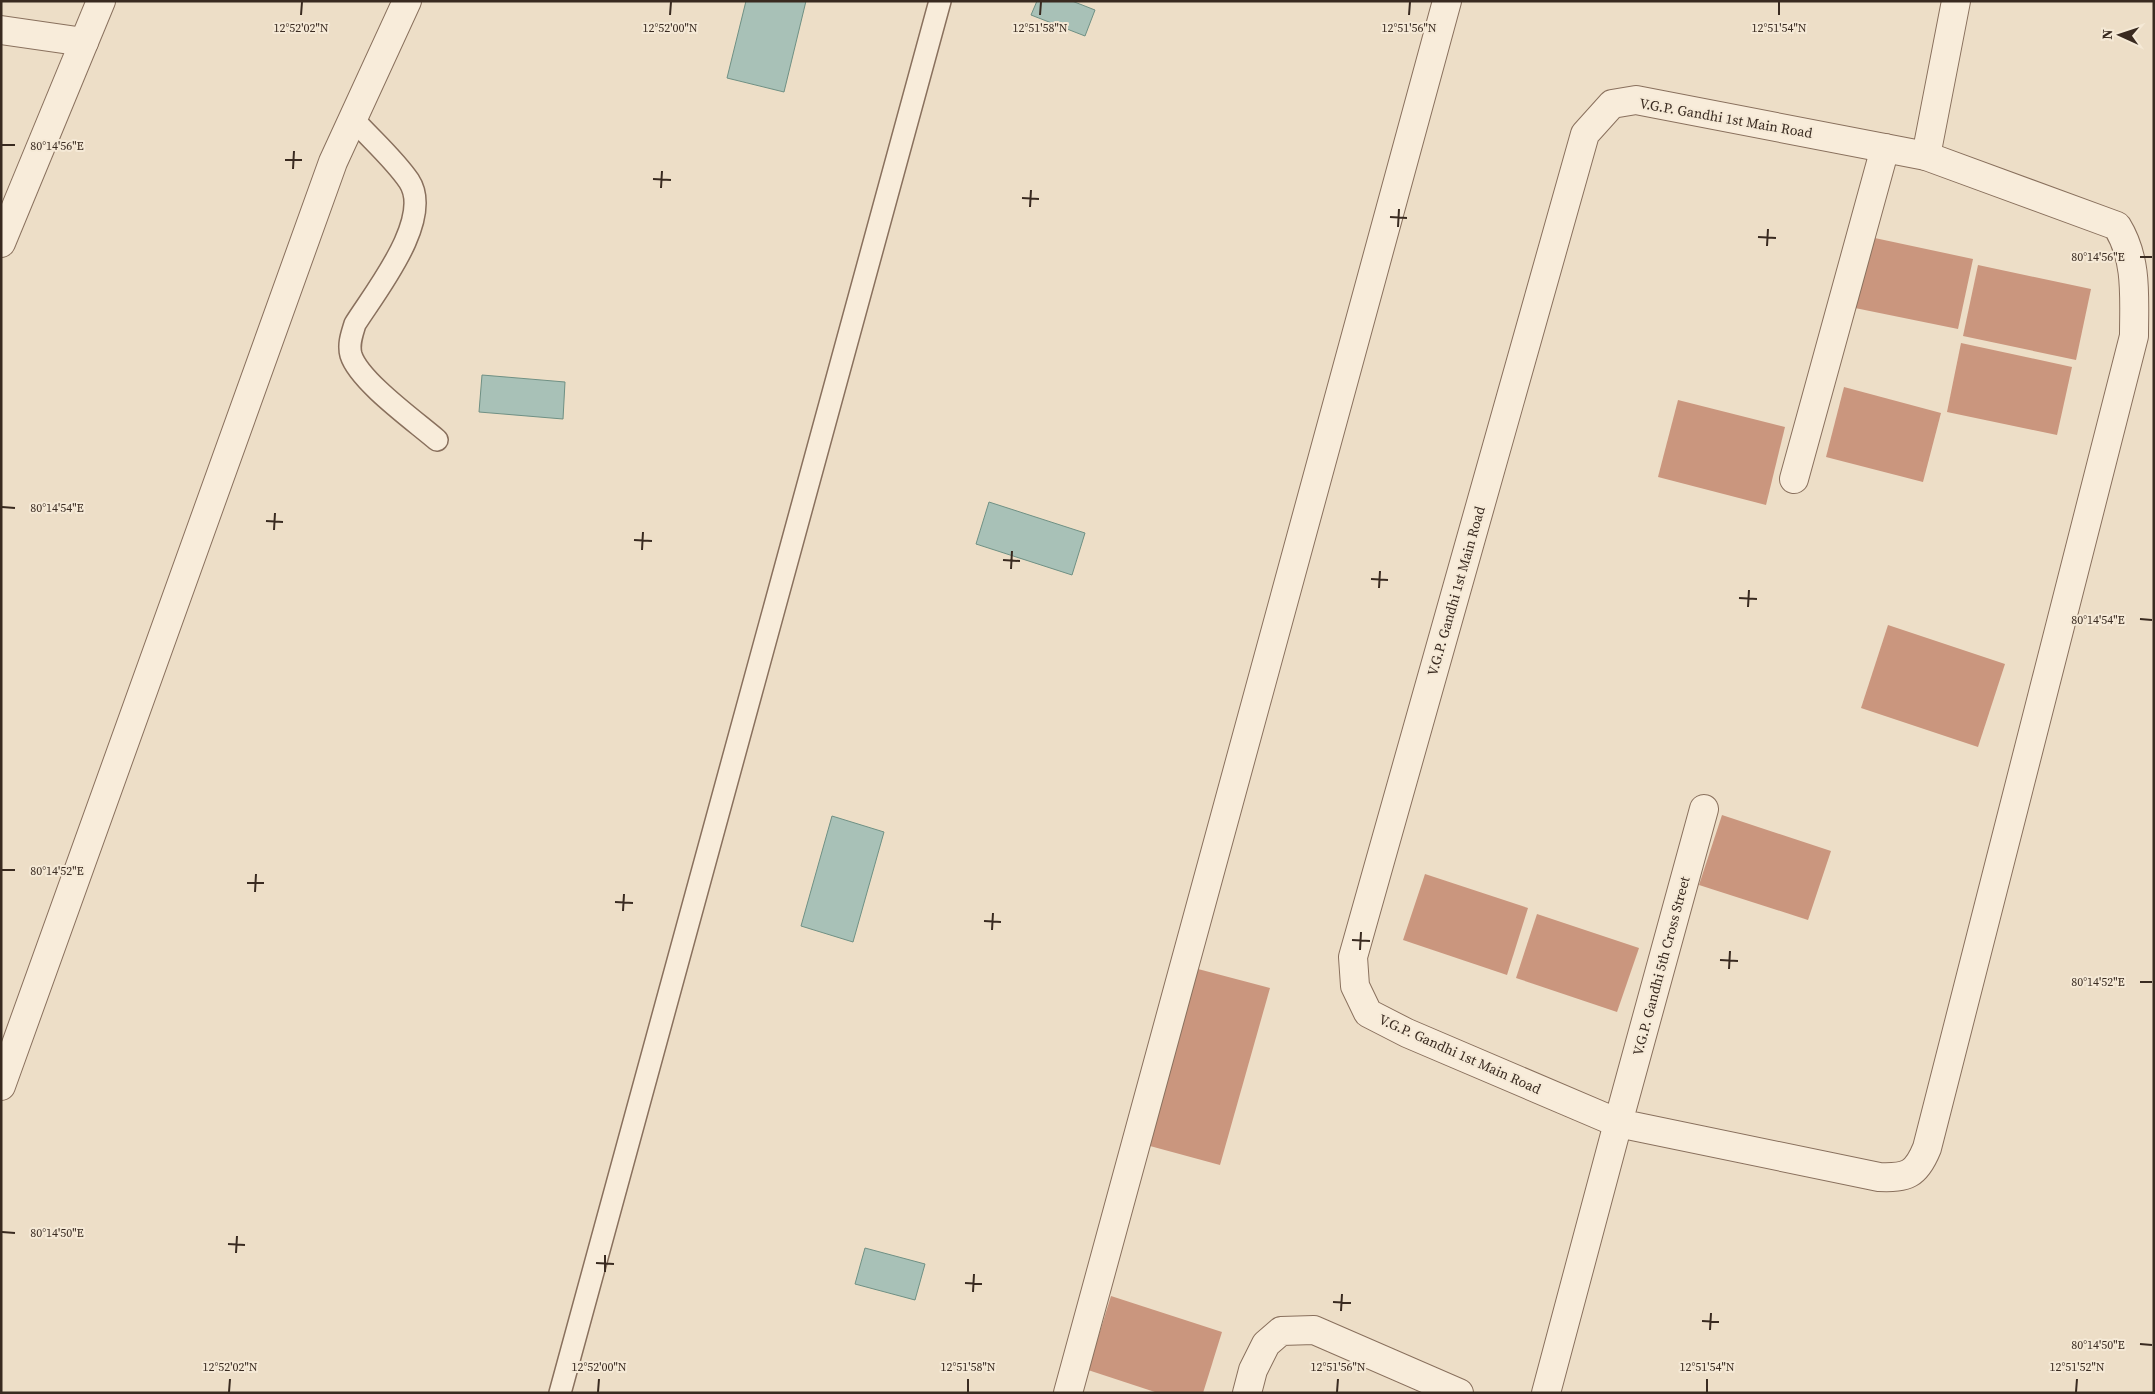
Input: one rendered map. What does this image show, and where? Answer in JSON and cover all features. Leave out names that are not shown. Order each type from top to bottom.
[{"type":"street","points":[[1,243],[101,1]]},
{"type":"street","points":[[1,1086],[333,162],[407,1]]},
{"type":"street","points":[[1068,1393],[1447,1]]},
{"type":"street","points":[[1926,156],[1956,1]]},
{"type":"street","points":[[1,30],[84,42]]},
{"type":"street","name":"V.G.P. Gandhi 1st Main Road","points":[[1636,100],[1885,148],[1926,156],[2118,226],[2127,242],[2134,273],[2134,336],[1927,1148],[1919,1166],[1908,1174],[1897,1178],[1879,1177],[1618,1123],[1407,1033],[1368,1013],[1356,986],[1353,957],[1585,134],[1612,104],[1636,100]]},
{"type":"street","points":[[1794,479],[1885,148]]},
{"type":"street","name":"V.G.P. Gandhi 5th Cross Street","points":[[1618,1123],[1704,809]]},
{"type":"street","points":[[1546,1393],[1618,1123]]},
{"type":"street","points":[[1247,1393],[1253,1370],[1266,1344],[1281,1331],[1314,1330],[1459,1393]]},
{"type":"lane","points":[[560,1393],[940,1]]},
{"type":"lane","points":[[353,119],[410,182],[415,202],[415,218],[409,237],[355,324],[350,339],[350,354],[358,369],[374,385],[437,440]]},
{"type":"shaded area","points":[[746,1],[806,1],[784,92],[727,78]]},
{"type":"shaded area","points":[[1037,1],[1072,1],[1095,10],[1085,36],[1031,15]]},
{"type":"shaded area","points":[[482,375],[565,382],[563,419],[479,412]]},
{"type":"shaded area","points":[[989,502],[1085,533],[1072,575],[976,544]]},
{"type":"shaded area","points":[[832,816],[884,832],[853,942],[801,926]]},
{"type":"shaded area","points":[[865,1248],[925,1264],[915,1300],[855,1284]]},
{"type":"building","points":[[1870,237],[1973,259],[1958,329],[1855,308]]},
{"type":"building","points":[[1978,265],[2091,289],[2076,360],[1963,336]]},
{"type":"building","points":[[1961,343],[2072,367],[2057,435],[1947,412]]},
{"type":"building","points":[[1844,387],[1941,413],[1923,482],[1826,457]]},
{"type":"building","points":[[1678,400],[1785,427],[1766,505],[1658,477]]},
{"type":"building","points":[[1888,625],[2005,664],[1978,747],[1861,708]]},
{"type":"building","points":[[1722,815],[1831,851],[1808,920],[1699,885]]},
{"type":"building","points":[[1425,874],[1528,908],[1507,975],[1403,940]]},
{"type":"building","points":[[1537,914],[1639,948],[1617,1012],[1516,978]]},
{"type":"building","points":[[1198,969],[1270,988],[1220,1165],[1150,1146]]},
{"type":"building","points":[[1111,1296],[1222,1332],[1203,1393],[1158,1393],[1088,1370]]}]
